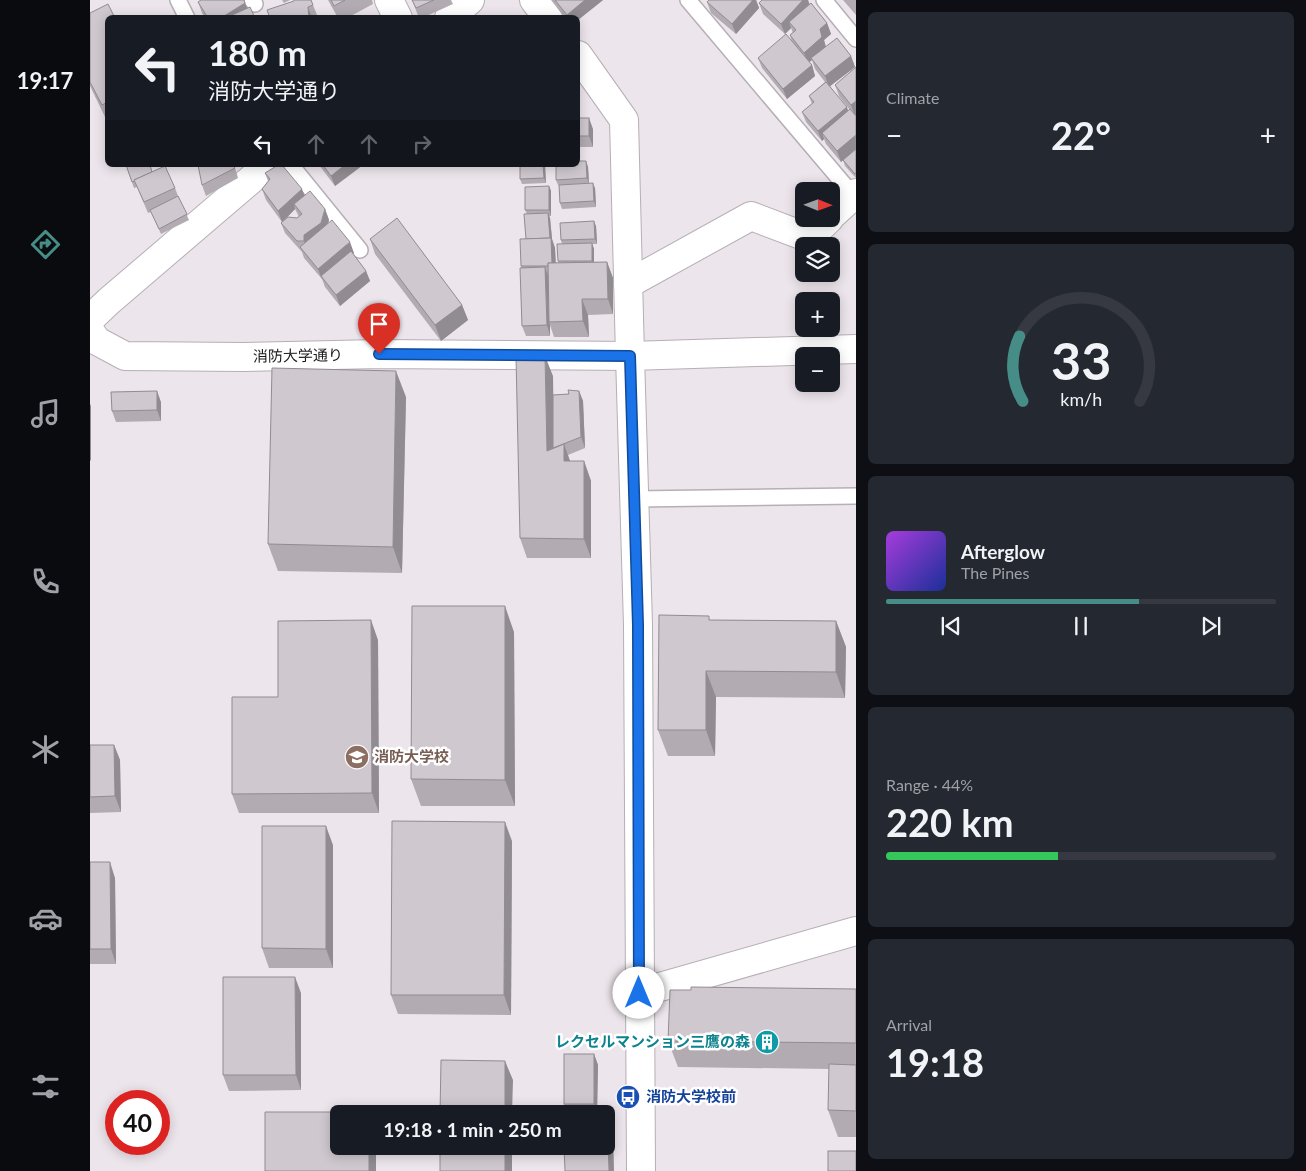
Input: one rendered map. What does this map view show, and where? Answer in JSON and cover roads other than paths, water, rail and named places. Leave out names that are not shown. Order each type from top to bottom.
[{"type":"street","points":[[389,0],[396,15]]},
{"type":"street","points":[[452,15],[470,0]]},
{"type":"street","points":[[534,0],[546,15]]},
{"type":"street","points":[[580,58],[624,120],[638,625],[640,1171]]},
{"type":"street","points":[[90,319],[266,167]]},
{"type":"street","points":[[840,208],[854,194]]},
{"type":"street","points":[[628,284],[751,216],[809,238],[820,228]]},
{"type":"street","name":"消防大学通り","points":[[90,331],[98,341],[125,356],[243,357],[388,354],[630,356],[856,349]]},
{"type":"street","points":[[639,993],[856,931]]},
{"type":"lane","points":[[688,0],[854,194]]},
{"type":"lane","points":[[824,0],[856,39]]},
{"type":"lane","points":[[182,1],[186,15]]},
{"type":"lane","points":[[293,167],[360,250]]},
{"type":"lane","points":[[634,499],[856,496]]},
{"type":"place","name":"消防大学校","points":[[357,757]]},
{"type":"place","name":"レクセルマンション三鷹の森","points":[[767,1042]]},
{"type":"place","name":"消防大学校前","points":[[628,1097]]}]
